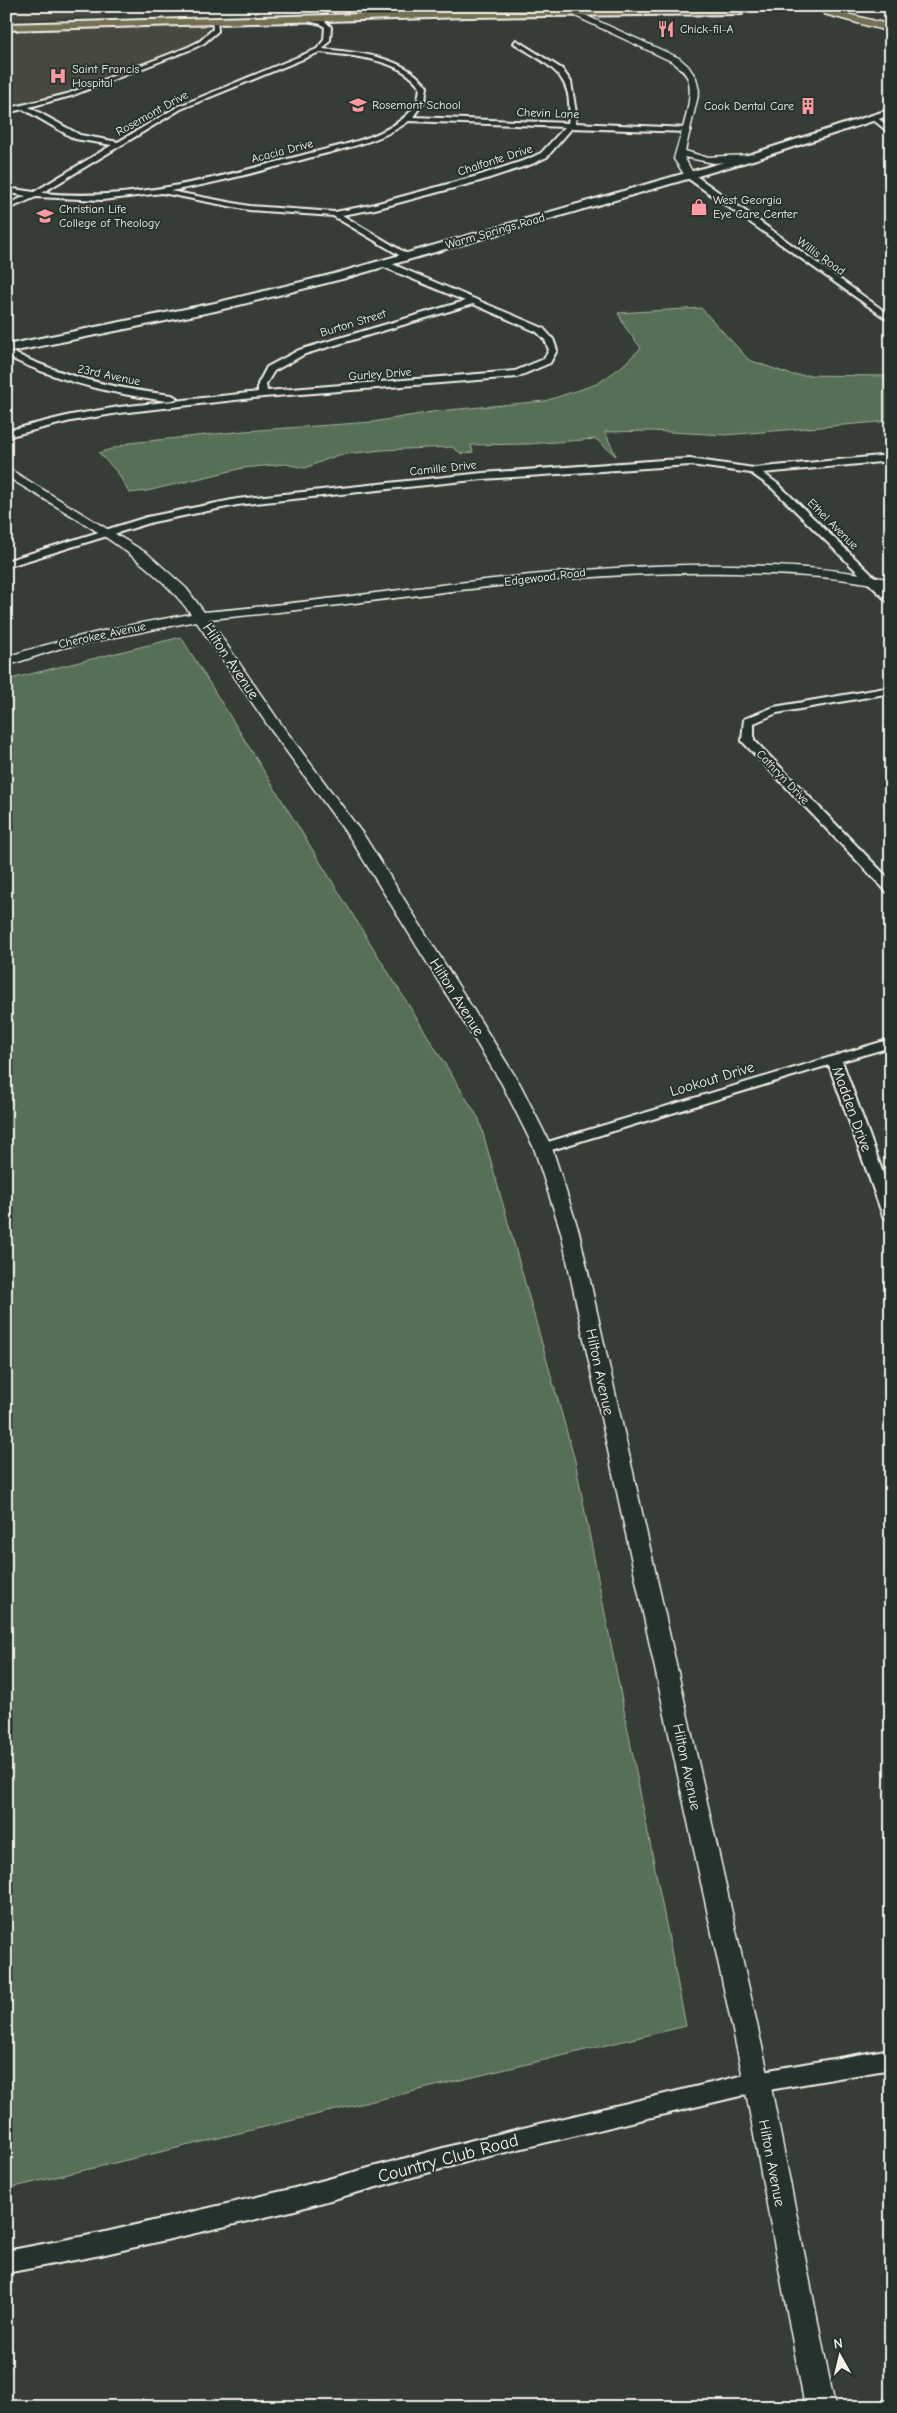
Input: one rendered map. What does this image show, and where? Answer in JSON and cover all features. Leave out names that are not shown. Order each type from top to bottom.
[{"type":"highway","points":[[723,7],[891,7]]},
{"type":"highway","points":[[723,7],[739,12],[827,8],[891,12]]},
{"type":"highway","points":[[827,8],[891,29]]},
{"type":"main road","points":[[6,22],[319,9],[331,13],[723,7]]},
{"type":"main road","points":[[6,27],[349,18],[562,9],[607,12],[739,12]]},
{"type":"main road","points":[[592,23],[592,18],[595,15],[607,12]]},
{"type":"main road","name":"Warm Springs Road","points":[[8,353],[75,341],[94,333],[216,307],[338,277],[749,158],[891,112]]},
{"type":"street","points":[[562,9],[676,60],[685,68],[692,78],[695,91],[679,159],[689,175]]},
{"type":"street","points":[[319,50],[327,40],[328,27],[333,22],[349,18]]},
{"type":"street","points":[[305,19],[323,22],[328,27]]},
{"type":"street","points":[[6,111],[26,108],[69,95],[190,48],[202,42],[216,30],[215,21]]},
{"type":"street","points":[[516,42],[560,70],[568,82],[573,113],[570,125]]},
{"type":"street","name":"Acacia Drive","points":[[6,190],[65,198],[159,191],[207,182],[358,142],[394,128],[408,119],[418,109],[425,94],[423,85],[416,75],[391,64],[369,58],[319,50]]},
{"type":"street","name":"Rosemont Drive","points":[[6,208],[34,195],[179,108],[319,50]]},
{"type":"street","points":[[26,108],[73,134],[91,140],[119,144]]},
{"type":"street","points":[[874,118],[891,132]]},
{"type":"street","name":"Chevin Lane","points":[[408,119],[687,130]]},
{"type":"street","name":"Chalfonte Drive","points":[[335,214],[423,194],[529,162],[544,155],[570,125]]},
{"type":"street","points":[[681,152],[706,159],[749,158]]},
{"type":"street","name":"Willis Road","points":[[689,175],[891,320]]},
{"type":"street","points":[[159,191],[249,208],[335,214],[406,257]]},
{"type":"street","name":"Gurley Drive","points":[[6,434],[71,418],[119,410],[206,402],[263,394],[516,374],[547,361],[553,350],[549,339],[540,330],[382,264]]},
{"type":"street","name":"Burton Street","points":[[263,394],[262,384],[270,369],[302,352],[472,302]]},
{"type":"street","name":"23rd Avenue","points":[[8,353],[43,370],[124,392],[206,402]]},
{"type":"street","points":[[119,410],[124,392]]},
{"type":"street","name":"Camille Drive","points":[[6,564],[151,520],[237,502],[483,476],[690,462],[754,471],[891,458]]},
{"type":"street","name":"Hilton Avenue","points":[[6,471],[143,557],[182,591],[276,727],[357,837],[511,1084],[543,1148],[570,1232],[757,2082],[820,2407]]},
{"type":"street","name":"Ethel Avenue","points":[[754,471],[775,486],[891,599]]},
{"type":"street","name":"Edgewood Road","points":[[200,616],[293,608],[580,572],[682,568],[788,570],[870,579],[891,584]]},
{"type":"street","name":"Cherokee Avenue","points":[[6,662],[57,645],[200,616]]},
{"type":"street","name":"Cathryn Drive","points":[[891,690],[774,710],[748,721],[748,741],[891,889]]},
{"type":"street","points":[[874,870],[891,869]]},
{"type":"street","name":"Lookout Drive","points":[[543,1148],[891,1043]]},
{"type":"street","name":"Madden Drive","points":[[834,1059],[891,1216]]},
{"type":"street","name":"Country Club Road","points":[[6,2262],[101,2244],[291,2200],[473,2150],[757,2082],[891,2059]]},
{"type":"shaded area","points":[[6,6],[101,6],[103,17],[6,20]]},
{"type":"shaded area","name":"Saint Francis Hospital","points":[[210,24],[205,35],[187,47],[81,87],[41,100],[6,107],[6,30]]},
{"type":"green space","points":[[701,308],[749,360],[792,375],[891,376],[891,421],[726,435],[651,431],[605,432],[616,456],[596,439],[528,444],[471,445],[473,452],[462,454],[452,447],[382,450],[338,455],[305,468],[285,464],[243,468],[147,491],[129,493],[118,473],[99,453],[129,443],[244,431],[373,422],[438,411],[545,401],[597,384],[621,367],[641,348],[625,327],[618,313]]},
{"type":"green space","points":[[181,637],[479,1119],[575,1461],[686,2026],[6,2189],[6,680]]},
{"type":"place","name":"Chick-fil-A","points":[[666,29]]},
{"type":"place","name":"Saint Francis Hospital","points":[[58,76]]},
{"type":"place","name":"Rosemont School","points":[[358,105]]},
{"type":"place","name":"Cook Dental Care","points":[[808,106]]},
{"type":"place","name":"West Georgia Eye Care Center","points":[[699,207]]},
{"type":"place","name":"Christian Life College of Theology","points":[[45,216]]}]
